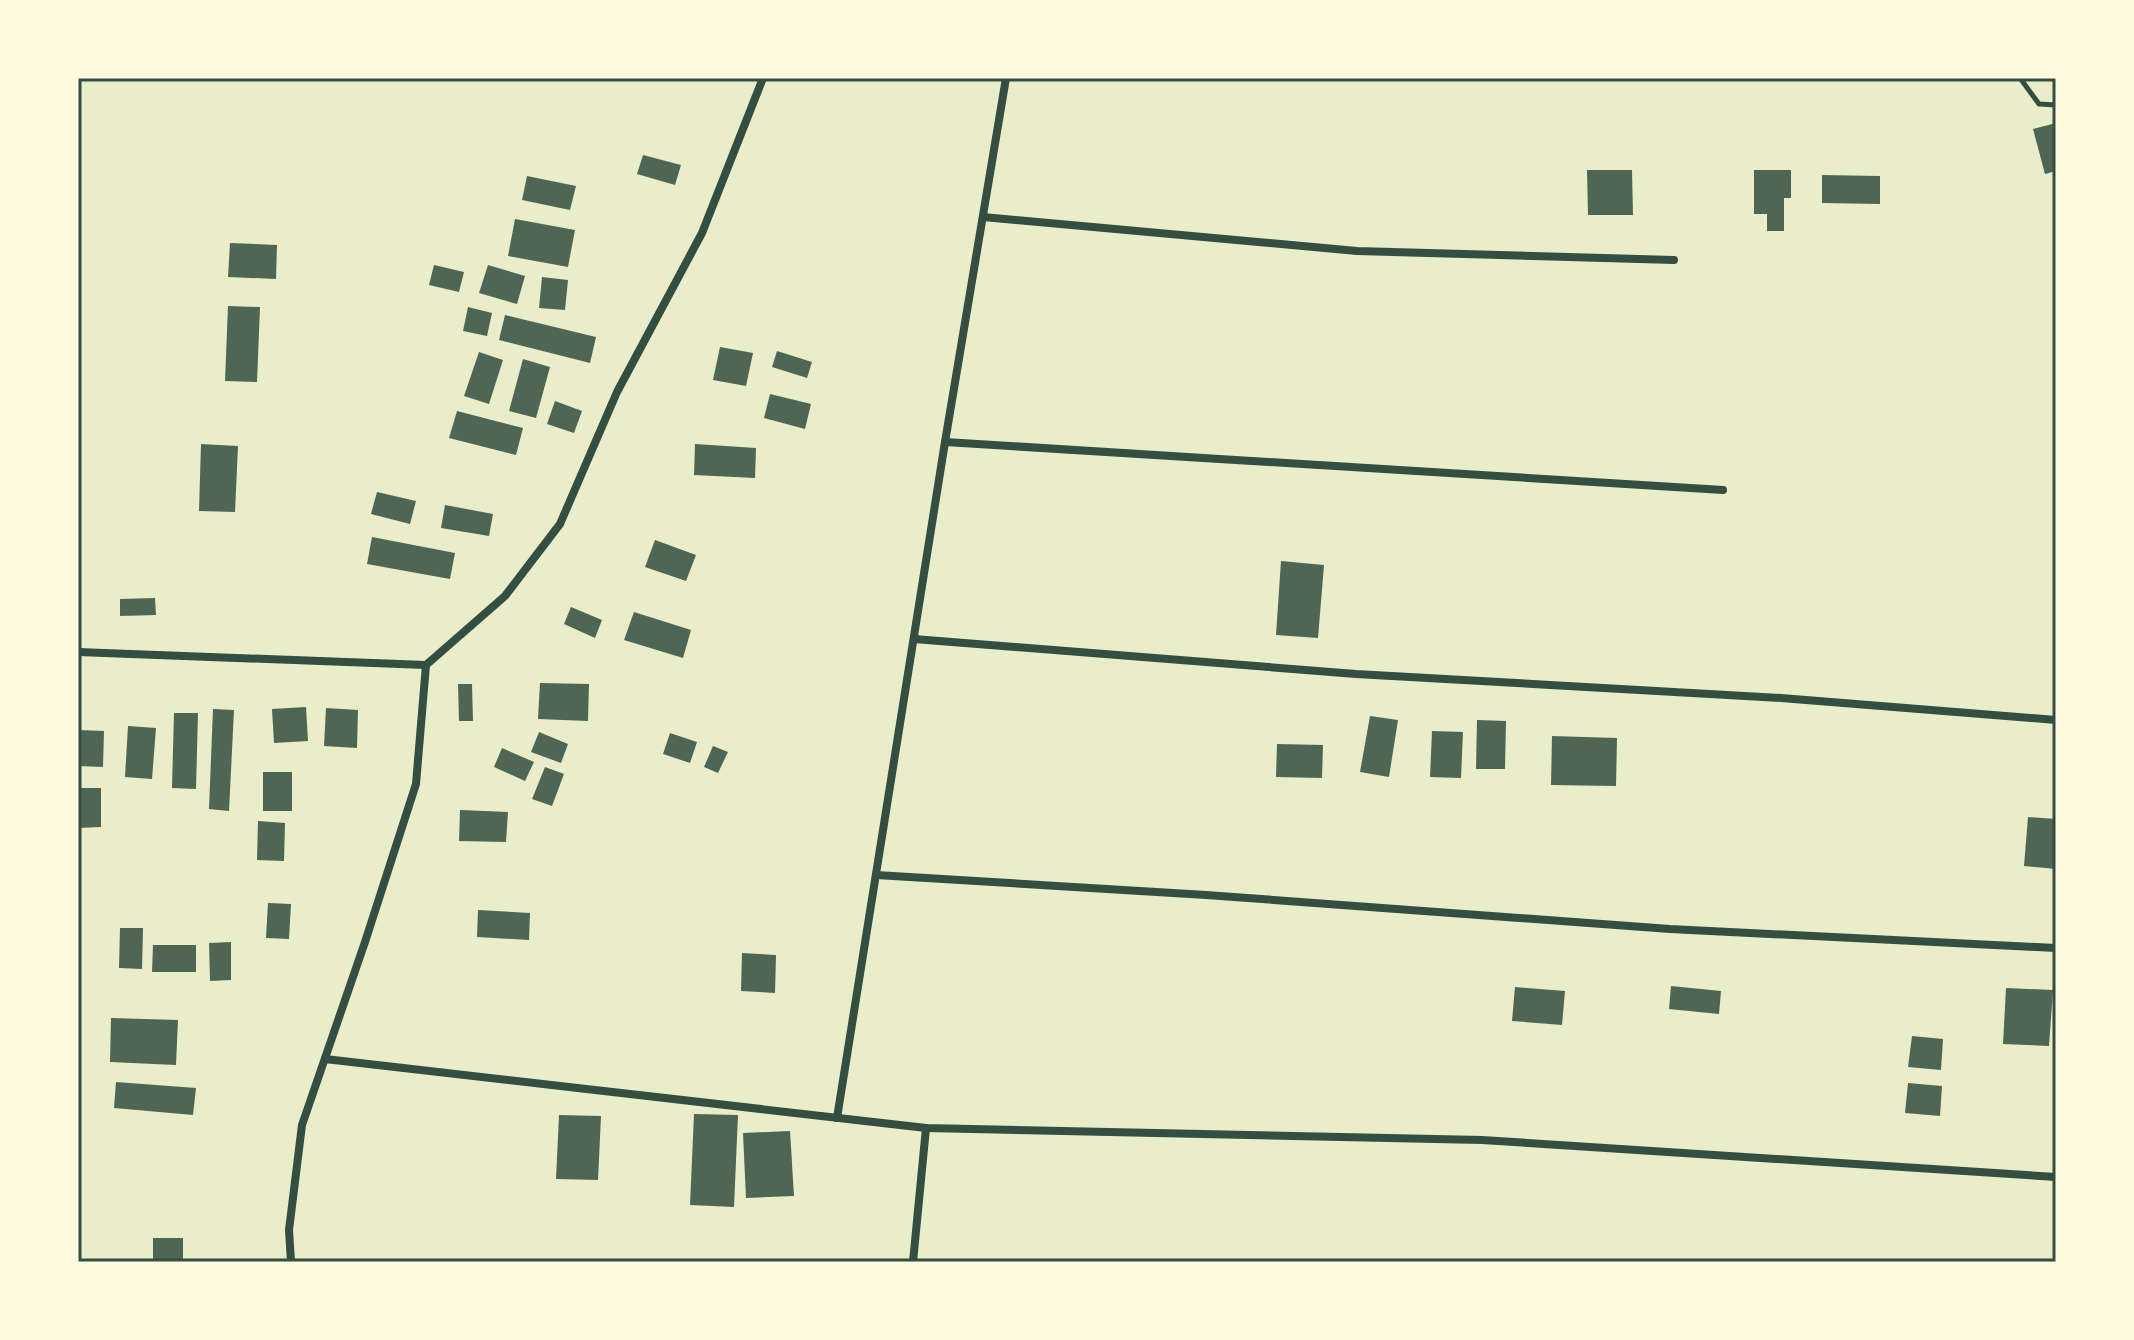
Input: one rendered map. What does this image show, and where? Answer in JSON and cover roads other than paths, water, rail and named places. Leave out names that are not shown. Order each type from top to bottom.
[{"type":"street","points":[[78,652],[426,665],[505,596],[560,524],[617,392],[702,233],[763,78]]},
{"type":"street","points":[[837,1118],[1006,78]]},
{"type":"street","points":[[983,217],[1357,251],[1674,260]]},
{"type":"street","points":[[945,442],[1723,490]]},
{"type":"street","points":[[914,639],[1356,674],[1781,698],[2056,720]]},
{"type":"street","points":[[291,1262],[289,1230],[302,1125],[416,784],[426,665]]},
{"type":"street","points":[[876,875],[1222,896],[1670,929],[2056,948]]},
{"type":"street","points":[[325,1059],[926,1128],[1482,1140],[2056,1177]]},
{"type":"street","points":[[913,1262],[926,1128]]}]
